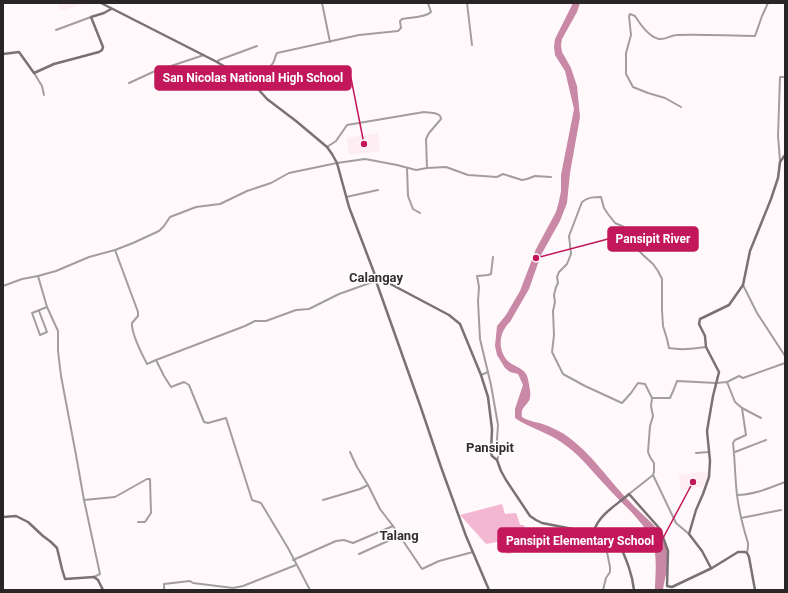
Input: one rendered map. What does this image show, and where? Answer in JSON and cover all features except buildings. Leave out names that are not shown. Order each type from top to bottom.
[{"type":"main road","points":[[101,3],[204,55],[242,77],[327,147],[332,154],[349,207],[375,275],[441,467],[489,590]]},
{"type":"main road","points":[[3,54],[19,52],[34,74],[54,64],[99,52],[103,47],[98,38],[91,17],[104,13],[111,8]]},
{"type":"main road","points":[[711,568],[702,551],[689,534],[696,510],[704,494],[709,478],[710,461],[707,430],[718,372],[706,347],[705,336],[699,324],[700,319],[729,305],[743,285],[750,251],[773,193],[778,178],[780,162],[785,155]]},
{"type":"main road","points":[[375,275],[449,315],[460,324],[481,375],[488,397],[492,429],[491,453],[497,460],[506,480],[530,516],[536,520],[542,523],[578,530],[609,533],[614,535],[617,538],[629,565],[634,590]]},
{"type":"main road","points":[[594,531],[600,519],[629,494],[660,529],[668,551],[667,586],[672,587],[711,568],[738,552],[743,551],[750,559],[755,590]]},
{"type":"main road","points":[[3,517],[16,516],[28,522],[51,542],[57,548],[65,579],[94,577],[98,580],[103,590]]},
{"type":"street","points":[[322,3],[330,42]]},
{"type":"street","points":[[242,77],[268,67],[274,62],[277,53],[359,35],[398,31],[401,28],[400,20],[430,14],[431,12],[428,3]]},
{"type":"street","points":[[467,3],[472,45]]},
{"type":"street","points":[[681,108],[665,98],[633,87],[626,74],[626,53],[631,35],[630,14],[635,16],[643,28],[661,40],[674,35],[708,34],[756,36],[768,3]]},
{"type":"street","points":[[56,30],[91,17]]},
{"type":"street","points":[[217,62],[257,46]]},
{"type":"street","points":[[129,83],[153,72],[204,55]]},
{"type":"street","points":[[34,74],[42,86],[44,95]]},
{"type":"street","points":[[780,162],[778,136],[780,77],[785,77]]},
{"type":"street","points":[[327,147],[336,141],[347,125],[424,112],[433,113],[441,116],[441,119],[426,138],[427,168]]},
{"type":"street","points":[[3,286],[22,279],[56,271],[89,257],[115,250],[133,243],[159,231],[170,217],[196,207],[220,204],[247,191],[270,183],[289,172],[365,159],[416,170],[446,167],[468,175],[497,177],[503,174],[522,180],[535,176],[550,177]]},
{"type":"street","points":[[408,168],[408,196],[413,208],[420,213]]},
{"type":"street","points":[[346,197],[378,190]]},
{"type":"street","points":[[629,494],[653,475],[655,467],[648,452],[650,426],[653,416],[651,406],[652,398],[645,384],[638,383],[631,394],[622,403],[563,374],[552,352],[554,335],[554,295],[558,283],[557,277],[559,272],[567,264],[571,254],[569,236],[582,202],[585,199],[601,197],[604,208],[611,218],[615,223],[624,227],[632,243],[658,271],[662,279],[663,326],[669,348],[682,349],[706,347]]},
{"type":"street","points":[[115,250],[138,312],[138,316],[132,322],[132,327],[146,364],[255,321],[266,321],[296,310],[309,309],[340,294],[381,279]]},
{"type":"street","points":[[493,256],[491,274],[477,276],[479,287],[478,301],[480,339],[498,425],[497,440],[500,452],[497,460]]},
{"type":"street","points":[[38,276],[47,307],[58,332],[58,351],[61,376],[84,500],[100,574],[94,577]]},
{"type":"street","points":[[743,285],[757,313],[785,356]]},
{"type":"street","points":[[38,311],[46,332],[40,335],[32,313],[47,307]]},
{"type":"street","points":[[156,360],[171,387],[184,382],[188,385],[204,422],[208,423],[226,418],[252,500],[261,503],[288,548],[310,590]]},
{"type":"street","points":[[652,398],[670,398],[677,381],[716,383],[727,382],[739,376],[743,378],[785,363]]},
{"type":"street","points":[[481,375],[488,372]]},
{"type":"street","points":[[727,382],[735,402],[742,408],[761,418]]},
{"type":"street","points":[[742,408],[746,435],[735,440],[734,452],[737,495],[741,518],[748,543],[748,550],[746,553]]},
{"type":"street","points":[[734,452],[766,440]]},
{"type":"street","points":[[350,452],[380,509],[422,569],[439,561],[473,552]]},
{"type":"street","points":[[696,453],[708,452]]},
{"type":"street","points":[[653,475],[676,523],[689,534]]},
{"type":"street","points":[[84,500],[115,497],[147,479],[150,479],[151,513],[145,522],[138,522]]},
{"type":"street","points":[[737,495],[747,495],[763,491],[785,482]]},
{"type":"street","points":[[323,500],[360,489],[368,485]]},
{"type":"street","points":[[741,518],[781,510]]},
{"type":"street","points":[[293,560],[336,541],[344,540],[353,543],[393,526]]},
{"type":"street","points":[[578,530],[576,544],[578,547],[604,550],[607,552],[610,572],[606,578],[604,590]]},
{"type":"street","points":[[359,554],[399,536]]},
{"type":"street","points":[[164,590],[164,584],[190,580],[193,584],[233,588],[243,586],[296,565]]},
{"type":"shaded area","points":[[58,3],[87,3],[60,11]]},
{"type":"shaded area","points":[[573,3],[580,3],[577,12],[562,39],[561,45],[562,52],[571,68],[577,86],[580,117],[570,173],[567,203],[560,221],[541,255],[529,289],[502,334],[501,349],[509,362],[525,372],[527,375],[530,398],[523,408],[522,417],[554,429],[574,441],[660,533],[664,539],[668,556],[663,590],[655,590],[656,559],[654,547],[648,533],[638,519],[568,447],[556,439],[526,425],[515,418],[515,409],[523,385],[518,374],[510,372],[505,368],[497,355],[495,346],[497,326],[506,315],[520,291],[536,249],[556,212],[559,201],[561,191],[561,175],[574,109],[565,71],[555,55],[554,47],[555,39]]},
{"type":"shaded area","points":[[378,133],[380,151],[349,155],[347,138]]},
{"type":"shaded area","points":[[709,471],[705,486],[681,491],[679,475]]},
{"type":"shaded area","points":[[502,504],[505,514],[516,513],[520,524],[524,525],[528,547],[522,551],[507,554],[502,541],[486,544],[460,515]]},
{"type":"place","name":"San Nicolas National High School","points":[[364,144]]},
{"type":"place","name":"Pansipit River","points":[[536,258]]},
{"type":"place","name":"Pansipit Elementary School","points":[[693,482]]},
{"type":"district","name":"Calangay","points":[[376,277]]},
{"type":"district","name":"Pansipit","points":[[490,447]]},
{"type":"district","name":"Talang","points":[[399,535]]}]
